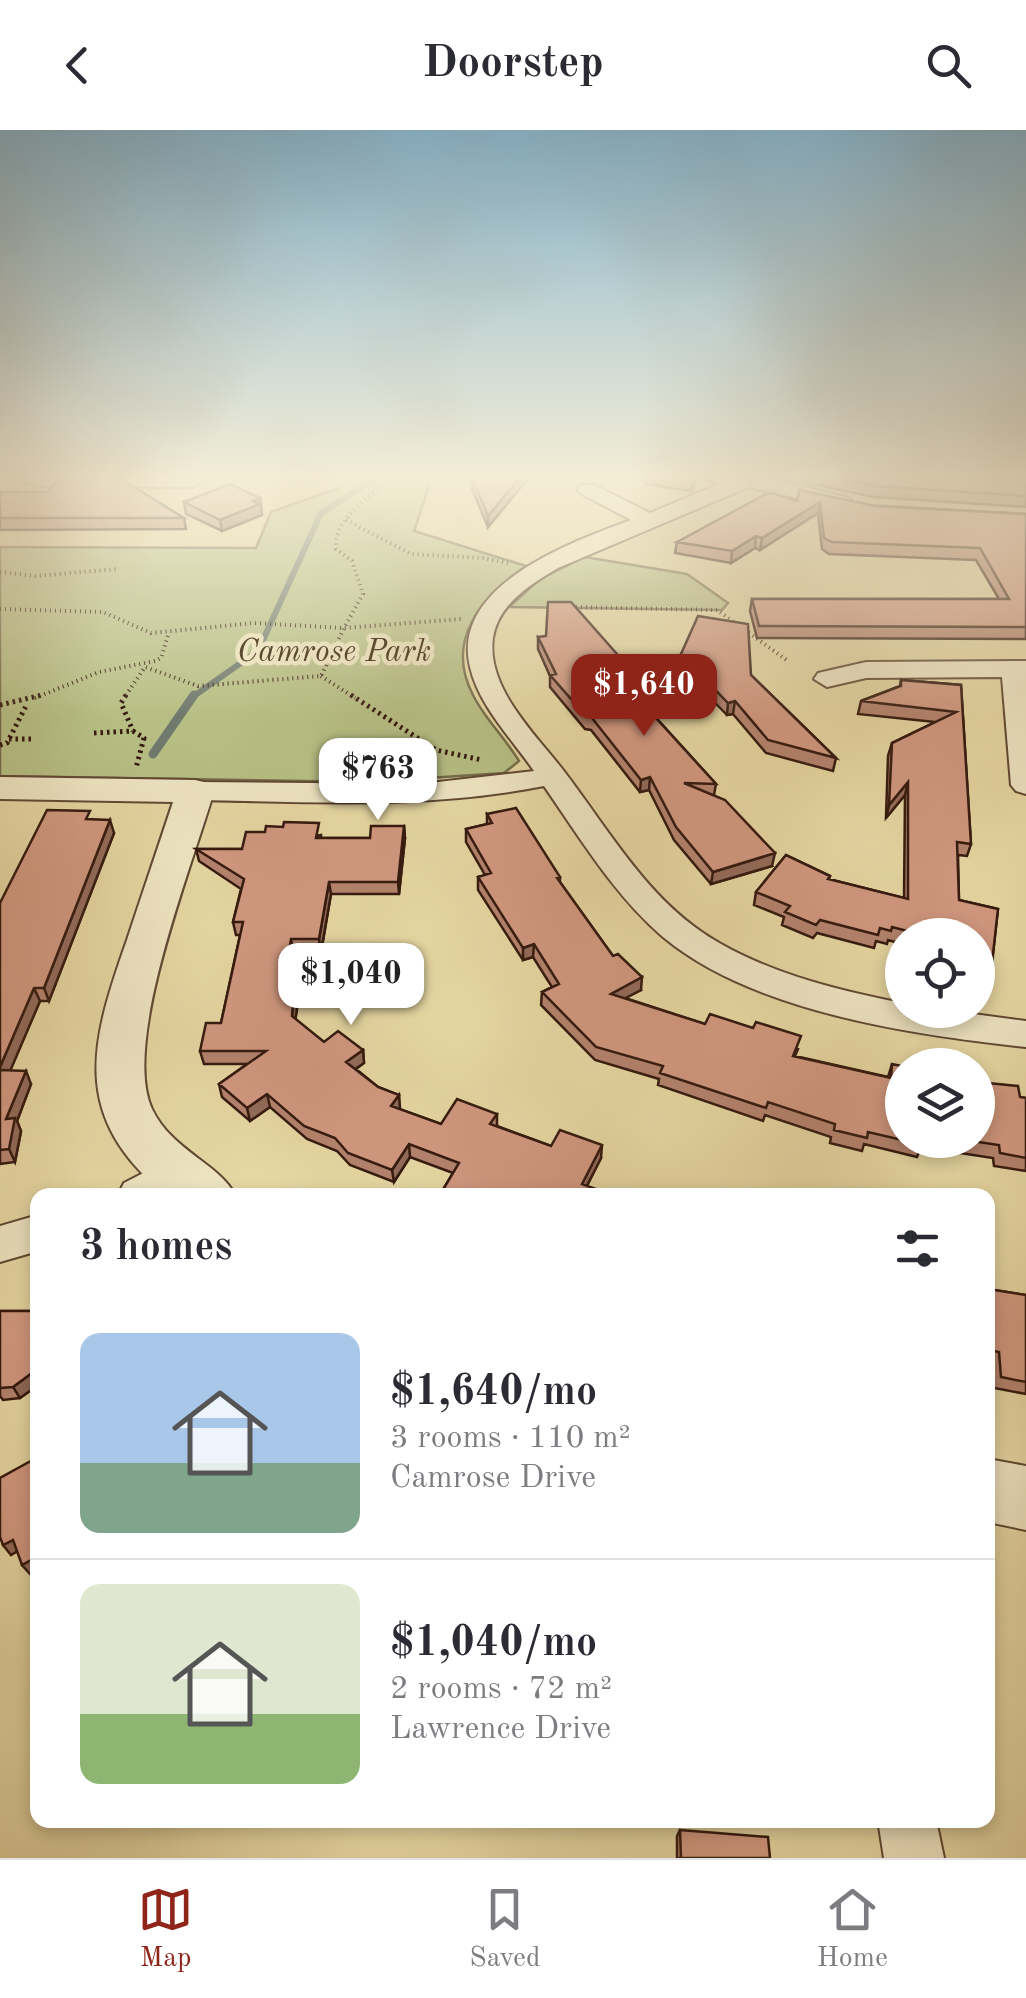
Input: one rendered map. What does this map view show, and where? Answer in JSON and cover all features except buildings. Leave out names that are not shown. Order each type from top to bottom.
[{"type":"street","points":[[570,557],[539,570],[476,612],[479,656],[488,684],[641,894],[675,929],[714,956],[768,980],[908,1017],[1026,1034]]},
{"type":"street","points":[[827,678],[866,670],[1021,669],[1014,683],[1026,785]]},
{"type":"street","points":[[0,788],[422,794],[499,788],[553,776]]},
{"type":"street","points":[[174,1188],[125,1110],[117,1062],[125,1013],[195,791]]},
{"type":"street","points":[[0,1244],[30,1235]]},
{"type":"street","points":[[995,1492],[1026,1498]]},
{"type":"street","points":[[908,1828],[914,1858]]},
{"type":"path","points":[[321,676],[362,594],[352,561],[347,557]]},
{"type":"path","points":[[458,557],[495,558],[506,562],[509,568]]},
{"type":"path","points":[[0,572],[34,576],[117,569]]},
{"type":"path","points":[[558,607],[717,610],[788,662]]},
{"type":"path","points":[[0,609],[104,612],[152,633],[255,623],[344,628],[455,620],[476,612]]},
{"type":"path","points":[[455,620],[476,612]]},
{"type":"path","points":[[136,769],[144,738],[134,731],[121,704],[144,668],[160,658],[169,632]]},
{"type":"path","points":[[0,704],[28,704],[76,677],[114,668],[144,668],[198,686],[321,676],[436,750],[486,761]]},
{"type":"path","points":[[5,742],[28,704]]},
{"type":"path","points":[[94,733],[134,731]]},
{"type":"path","points":[[5,742],[30,739]]},
{"type":"path","points":[[5,742],[12,752]]},
{"type":"green space","name":"Camrose Park","points":[[0,557],[496,557],[526,566],[482,606],[465,639],[463,657],[474,697],[519,761],[504,773],[368,782],[0,776]]},
{"type":"green space","points":[[585,557],[687,574],[728,603],[722,610],[509,607],[540,579]]},
{"type":"waterway","points":[[193,697],[258,651],[301,557]]},
{"type":"waterway","points":[[153,754],[193,697]]}]
